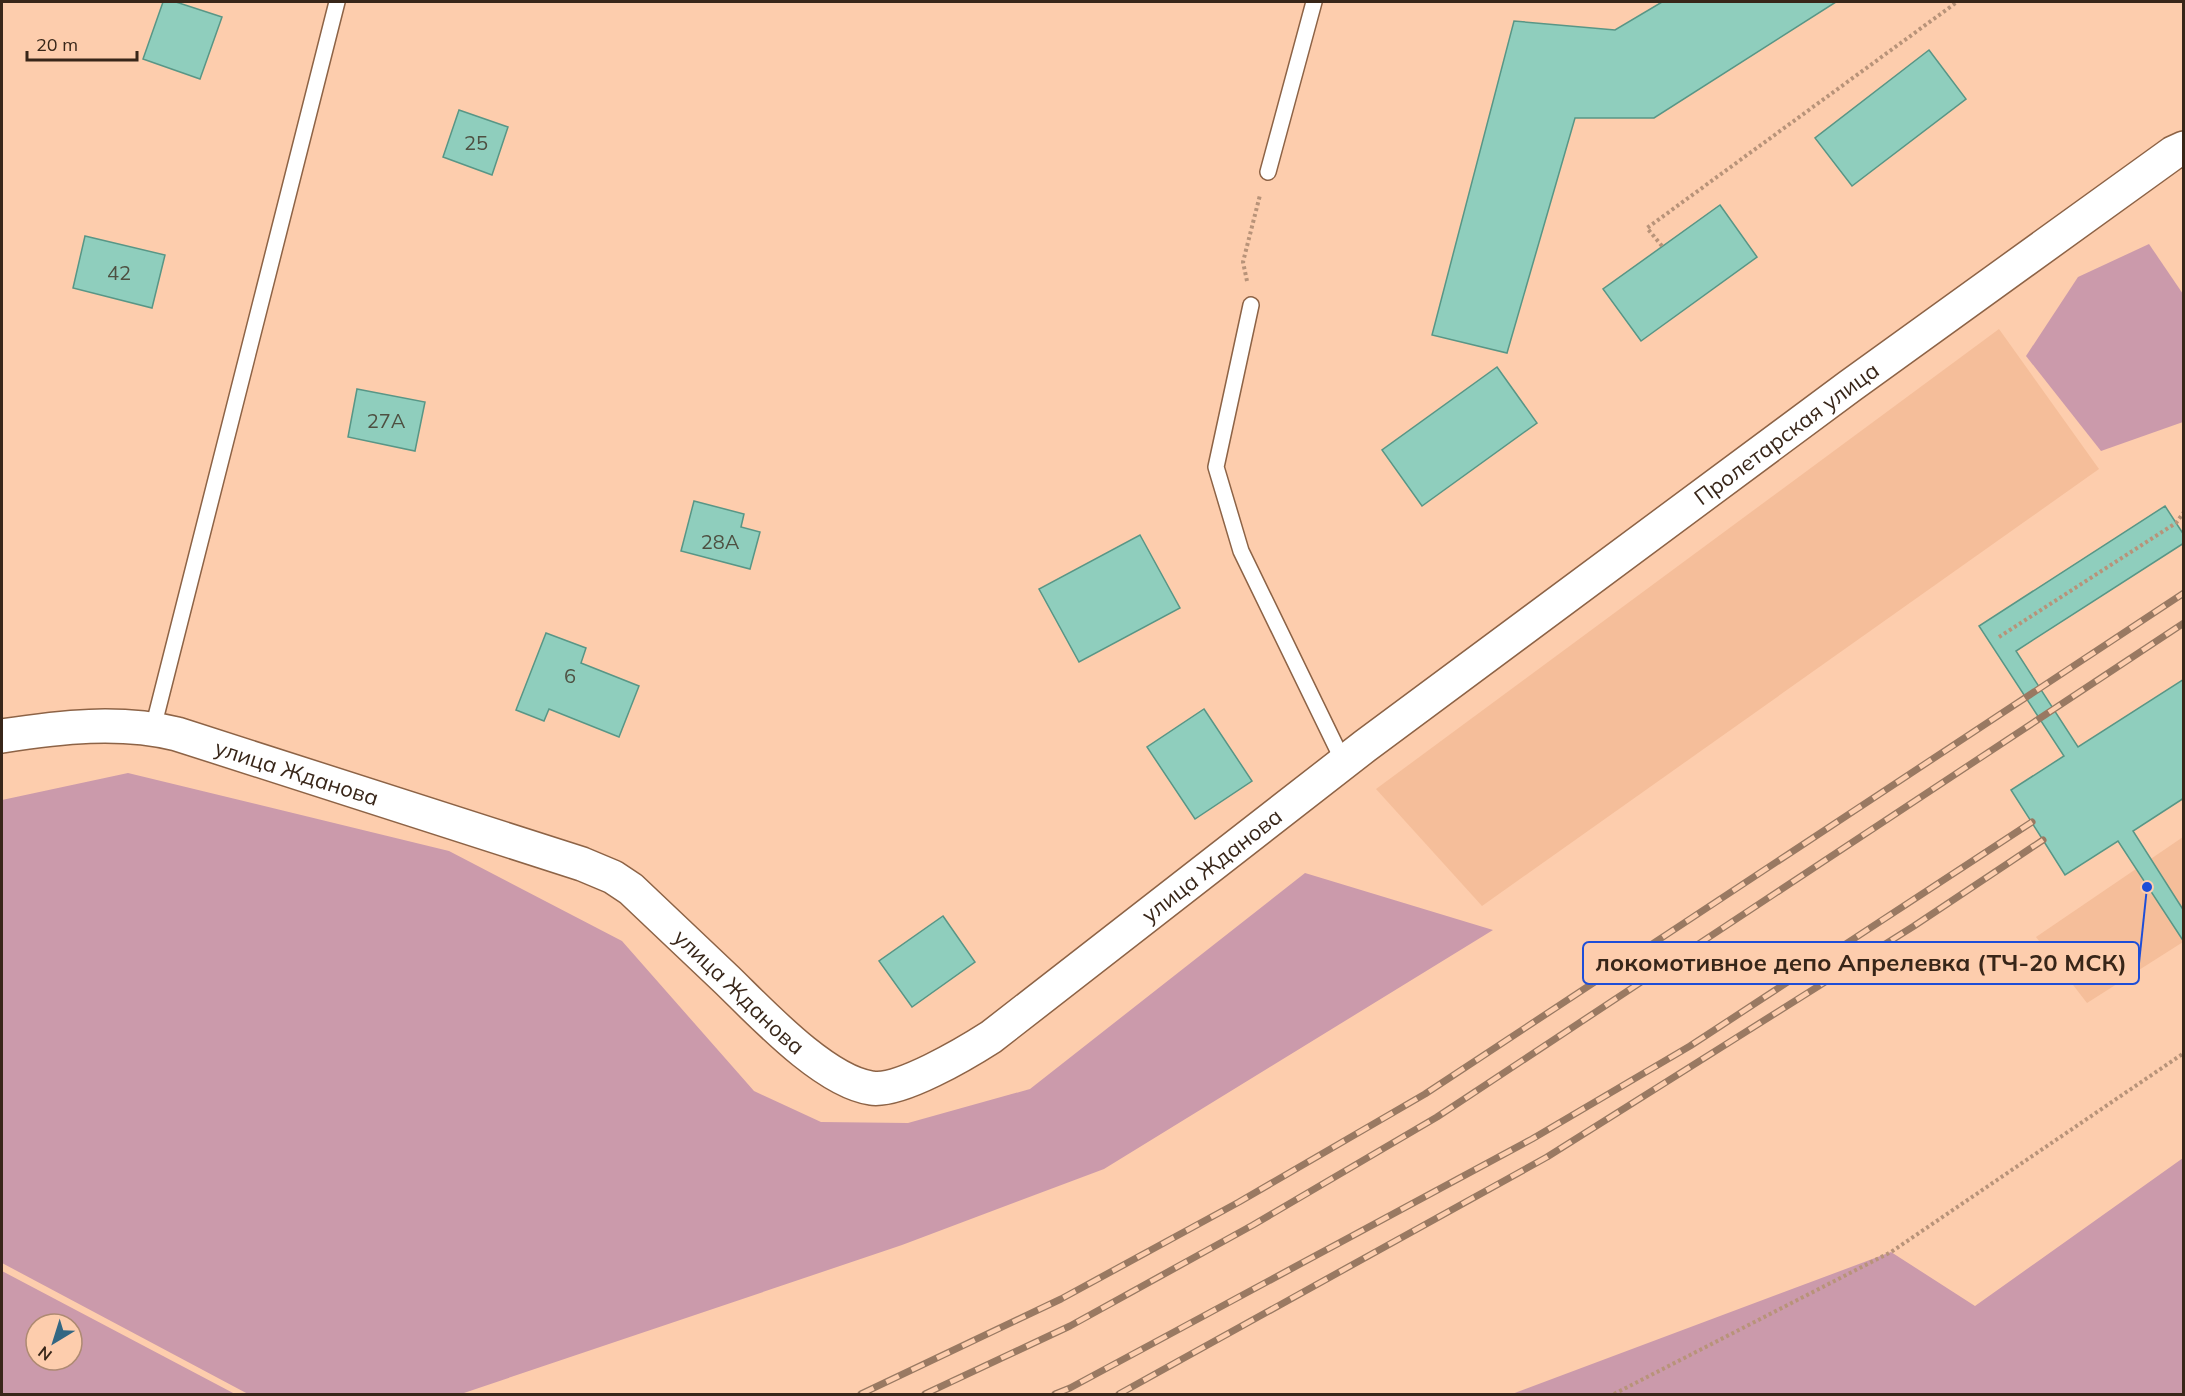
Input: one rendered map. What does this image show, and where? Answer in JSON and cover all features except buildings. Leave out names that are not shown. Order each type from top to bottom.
[{"type":"main road","name":"Пролетарская улица","points":[[1394,724],[1860,379],[2173,153],[2184,148]]},
{"type":"main road","name":"улица Жданова","points":[[2,736],[84,726],[121,725],[153,728],[582,864],[613,877],[631,889],[785,1036],[840,1077],[872,1089],[897,1084],[928,1072],[957,1059],[991,1037],[1394,724]]},
{"type":"lane","points":[[153,728],[337,2]]},
{"type":"lane","points":[[1268,172],[1314,2]]},
{"type":"lane","points":[[1251,305],[1216,467],[1241,551],[1344,763]]},
{"type":"path","points":[[1662,246],[1647,228],[1956,2]]},
{"type":"path","points":[[1251,305],[1244,262],[1256,205],[1268,172]]},
{"type":"path","points":[[1999,637],[2176,524],[2184,512]]},
{"type":"path","points":[[1614,1395],[1891,1252],[2184,1053]]},
{"type":"shaded area","points":[[2149,244],[2183,294],[2183,422],[2101,451],[2026,356],[2078,277]]},
{"type":"shaded area","points":[[1999,329],[2099,469],[1482,906],[1376,789]]},
{"type":"shaded area","points":[[128,773],[449,851],[622,941],[754,1091],[821,1122],[908,1123],[1030,1089],[1305,873],[1493,930],[1104,1169],[902,1245],[461,1394],[248,1394],[2,1263],[2,800]]},
{"type":"shaded area","points":[[2183,837],[2183,942],[2087,1003],[2036,937]]},
{"type":"shaded area","points":[[2183,1158],[2183,1394],[1512,1394],[1891,1252],[1975,1306]]},
{"type":"shaded area","points":[[2,1271],[80,1312],[24,1312],[24,1372],[84,1372],[84,1314],[235,1394],[2,1394]]},
{"type":"railway","points":[[861,1394],[1061,1299],[1239,1202],[1425,1094],[2184,593]]},
{"type":"railway","points":[[925,1394],[1070,1326],[1253,1225],[1437,1117],[2184,623]]},
{"type":"railway","points":[[1055,1394],[1532,1139],[1690,1046],[2032,822]]},
{"type":"railway","points":[[1119,1394],[1547,1157],[1914,926],[2043,840]]},
{"type":"place","name":"локомотивное депо Апрелевка (ТЧ-20 МСК)","points":[[2147,887]]}]
